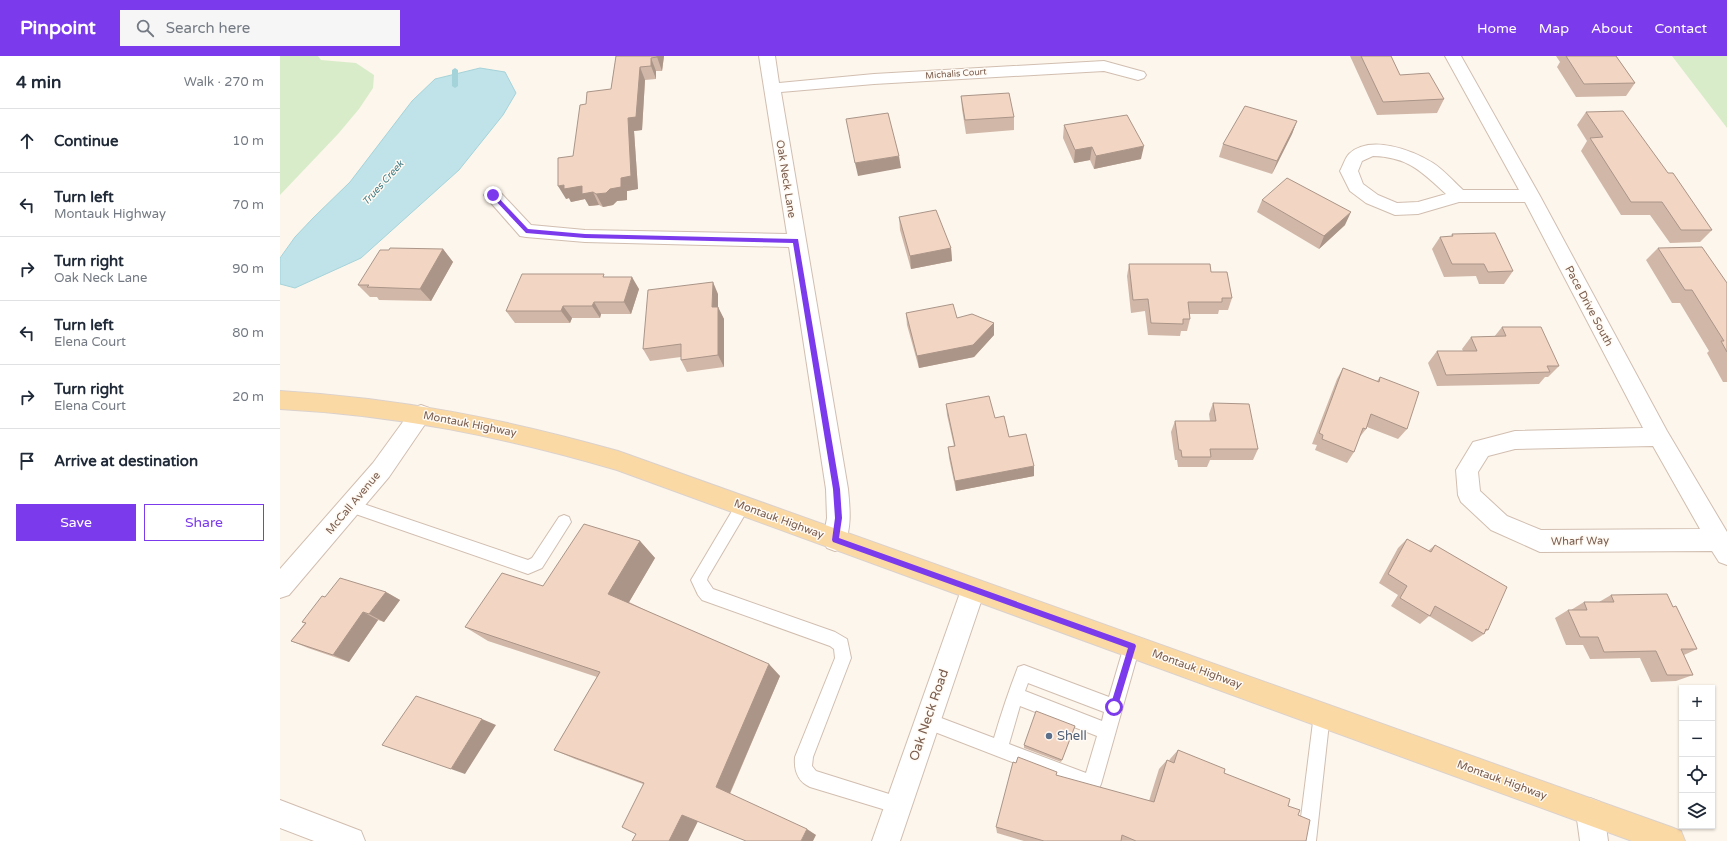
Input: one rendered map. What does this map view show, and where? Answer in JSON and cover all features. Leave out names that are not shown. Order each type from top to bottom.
[{"type":"main road","name":"Montauk Highway","points":[[280,400],[330,403],[421,414],[496,428],[618,461],[973,590],[1322,714],[1670,841]]},
{"type":"street","name":"Oak Neck Lane","points":[[767,56],[837,496],[839,518],[835,540]]},
{"type":"street","name":"Pace Drive South","points":[[1453,56],[1531,196],[1659,437],[1723,547]]},
{"type":"street","name":"Michalis Court","points":[[772,88],[874,79],[1104,66],[1138,75]]},
{"type":"street","points":[[1459,196],[1428,168],[1411,158],[1392,151],[1370,150],[1355,158],[1349,171],[1356,187],[1372,199],[1395,209],[1418,208],[1459,196],[1531,196]]},
{"type":"street","points":[[493,195],[526,231],[585,236],[796,241]]},
{"type":"street","name":"McCall Avenue","points":[[280,587],[352,506],[393,455],[421,414]]},
{"type":"street","name":"Wharf Way","points":[[1659,437],[1515,440],[1481,449],[1467,470],[1469,495],[1500,523],[1540,541],[1723,547]]},
{"type":"street","name":"Oak Neck Road","points":[[886,841],[973,590]]},
{"type":"street","points":[[1590,812],[1594,841]]},
{"type":"street","points":[[280,814],[351,841]]},
{"type":"lane","points":[[352,506],[528,568],[537,563],[564,522]]},
{"type":"lane","points":[[743,506],[699,580],[703,590],[708,595],[835,640],[841,646],[843,658],[804,757],[803,768],[810,778],[899,805]]},
{"type":"lane","points":[[928,721],[1092,784],[1132,646]]},
{"type":"lane","points":[[1000,749],[1015,696],[1024,673],[1114,707]]},
{"type":"lane","points":[[1015,696],[1107,731]]},
{"type":"lane","points":[[1308,841],[1322,714]]},
{"type":"green space","points":[[280,56],[318,56],[321,60],[356,63],[374,75],[373,88],[359,109],[338,134],[280,195]]},
{"type":"green space","points":[[1672,56],[1727,56],[1727,128]]},
{"type":"water","points":[[480,68],[505,72],[516,93],[503,115],[459,170],[361,258],[295,288],[280,284],[280,258],[295,237],[350,182],[412,101],[435,79]]},
{"type":"building","points":[[616,56],[657,56],[651,58],[651,66],[640,67],[636,117],[628,118],[631,176],[621,178],[621,187],[610,189],[606,193],[596,194],[593,192],[582,194],[582,186],[564,189],[564,185],[558,186],[558,158],[573,156],[580,105],[586,104],[587,92],[611,89]]},
{"type":"building","points":[[1361,56],[1391,56],[1400,75],[1429,73],[1444,99],[1383,102]]},
{"type":"building","points":[[1566,56],[1616,56],[1635,83],[1584,84]]},
{"type":"building","points":[[1009,93],[1014,117],[965,120],[961,96]]},
{"type":"building","points":[[1245,106],[1297,121],[1277,161],[1223,144]]},
{"type":"building","points":[[1623,111],[1668,173],[1673,173],[1712,230],[1681,230],[1662,202],[1631,202],[1590,138],[1603,137],[1586,112]]},
{"type":"building","points":[[888,113],[899,156],[855,163],[846,119]]},
{"type":"building","points":[[1127,115],[1144,146],[1096,156],[1092,147],[1075,150],[1064,125]]},
{"type":"building","points":[[1287,178],[1351,212],[1324,236],[1262,200]]},
{"type":"building","points":[[936,210],[951,248],[910,256],[899,217]]},
{"type":"building","points":[[1495,233],[1513,271],[1488,272],[1484,264],[1452,264],[1440,237],[1453,236],[1452,234]]},
{"type":"building","points":[[1702,247],[1727,283],[1727,352],[1721,341],[1724,341],[1692,290],[1685,290],[1658,248]]},
{"type":"building","points":[[390,248],[443,249],[420,289],[367,287],[369,285],[358,285],[380,250],[389,250]]},
{"type":"building","points":[[1129,264],[1210,264],[1211,272],[1227,272],[1232,298],[1222,298],[1222,302],[1188,302],[1190,319],[1183,319],[1183,324],[1151,323],[1148,299],[1133,300]]},
{"type":"building","points":[[522,274],[604,274],[603,277],[632,277],[624,302],[594,302],[592,306],[563,306],[561,311],[506,311]]},
{"type":"building","points":[[713,282],[712,307],[718,307],[718,355],[681,360],[681,344],[643,349],[648,290]]},
{"type":"building","points":[[953,304],[957,318],[972,314],[994,323],[973,345],[917,356],[906,313]]},
{"type":"building","points":[[1502,327],[1541,327],[1559,366],[1547,366],[1550,372],[1446,375],[1437,351],[1477,351],[1471,337],[1506,336]]},
{"type":"building","points":[[1343,368],[1379,382],[1380,377],[1419,392],[1407,429],[1371,414],[1366,429],[1363,428],[1354,452],[1322,439],[1323,435],[1319,433]]},
{"type":"building","points":[[989,396],[995,418],[1004,416],[1009,437],[1026,434],[1034,466],[955,481],[948,447],[955,446],[946,404]]},
{"type":"building","points":[[1213,403],[1249,404],[1258,449],[1210,449],[1211,457],[1182,457],[1181,450],[1179,450],[1175,421],[1216,421]]},
{"type":"building","points":[[584,524],[640,541],[608,594],[769,664],[716,787],[807,829],[801,841],[746,841],[682,815],[669,841],[632,841],[636,834],[622,827],[644,783],[554,750],[600,672],[465,627],[502,573],[543,586]]},
{"type":"building","points":[[1407,539],[1431,552],[1435,545],[1507,587],[1488,630],[1486,629],[1484,634],[1435,606],[1430,616],[1400,598],[1407,586],[1388,574]]},
{"type":"building","points":[[340,578],[386,592],[369,614],[363,612],[333,655],[291,641],[306,623],[302,622],[322,596],[325,597]]},
{"type":"building","points":[[1667,594],[1673,607],[1676,606],[1697,649],[1681,649],[1693,675],[1667,675],[1656,651],[1604,652],[1598,637],[1580,637],[1568,610],[1587,610],[1584,602],[1614,602],[1611,595]]},
{"type":"building","points":[[416,696],[482,719],[451,769],[382,745]]},
{"type":"building","name":"Shell","points":[[1036,711],[1075,726],[1062,760],[1024,745]]},
{"type":"building","points":[[1178,750],[1225,769],[1224,773],[1290,799],[1288,806],[1300,810],[1298,815],[1310,820],[1306,841],[1136,841],[1122,835],[1121,841],[1044,841],[996,827],[1013,762],[1016,763],[1018,757],[1057,772],[1056,775],[1154,802],[1167,760],[1174,763]]},
{"type":"waterway","name":"Trues Creek","points":[[455,70],[455,86]]},
{"type":"place","name":"Shell","points":[[1049,736]]},
{"type":"route","points":[[493,195],[526,231],[585,236],[796,241],[838,502],[839,518],[835,540],[1132,646],[1114,707]]}]
